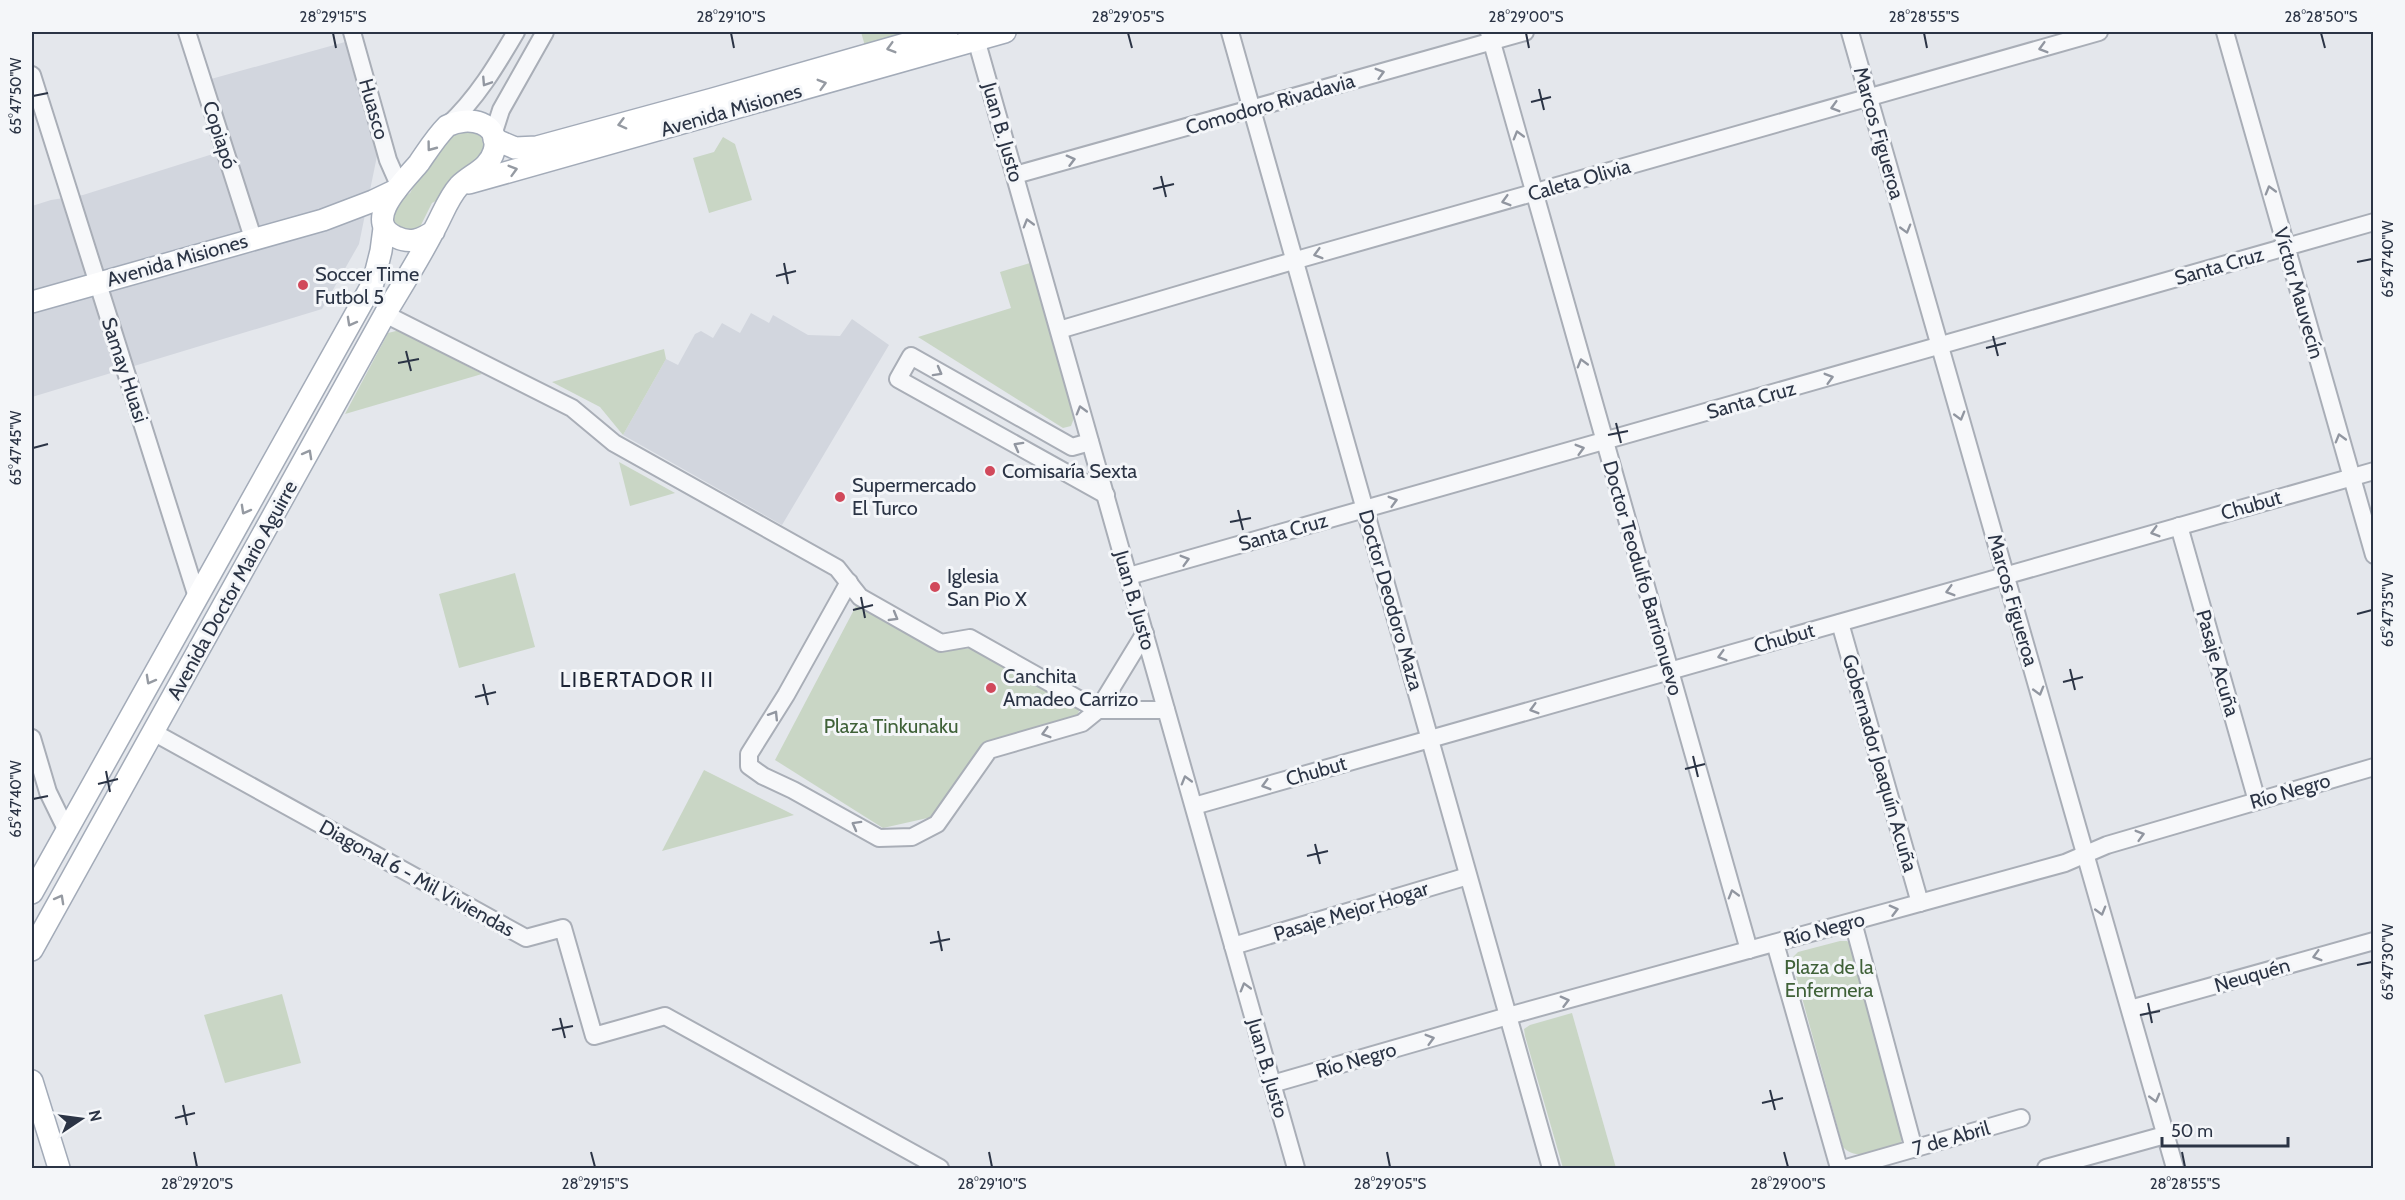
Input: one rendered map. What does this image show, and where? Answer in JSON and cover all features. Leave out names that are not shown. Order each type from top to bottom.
[{"type":"main road","name":"Avenida Misiones","points":[[447,126],[461,120],[474,120],[486,126],[494,137],[514,148],[529,149],[947,32]]},
{"type":"main road","name":"Avenida Misiones","points":[[458,188],[509,171],[581,153],[975,36],[1005,32]]},
{"type":"main road","points":[[398,188],[447,126]]},
{"type":"main road","name":"Avenida Doctor Mario Aguirre","points":[[32,950],[385,314],[458,188],[488,162],[495,150],[494,137]]},
{"type":"main road","name":"Avenida Misiones","points":[[32,302],[323,220],[373,201],[398,188]]},
{"type":"main road","name":"Avenida Doctor Mario Aguirre","points":[[32,893],[373,283],[381,251],[384,212],[398,188]]},
{"type":"main road","name":"Avenida Misiones","points":[[323,220],[366,220],[384,228],[397,238],[410,241],[424,238],[434,231]]},
{"type":"main road","points":[[32,1082],[59,1168]]},
{"type":"street","name":"Copiapó","points":[[187,32],[253,238]]},
{"type":"street","name":"Huasco","points":[[352,32],[398,188]]},
{"type":"street","points":[[494,137],[501,110],[545,32]]},
{"type":"street","name":"Doctor Deodoro Maza","points":[[1230,32],[1551,1168]]},
{"type":"street","name":"Comodoro Rivadavia","points":[[1015,175],[1252,110],[1490,36],[1525,32]]},
{"type":"street","name":"Marcos Figueroa","points":[[1850,32],[2175,1168]]},
{"type":"street","name":"Caleta Olivia","points":[[1059,330],[1293,261],[2099,32]]},
{"type":"street","name":"Víctor Mauvecín","points":[[2225,32],[2373,555]]},
{"type":"street","points":[[447,126],[477,94],[511,35]]},
{"type":"street","name":"Juan B. Justo","points":[[975,36],[1296,1168]]},
{"type":"street","name":"Doctor Teodulfo Barrionuevo","points":[[1490,36],[1749,950]]},
{"type":"street","name":"Samay Huasi","points":[[32,75],[37,111],[97,284],[197,597]]},
{"type":"street","name":"Santa Cruz","points":[[1128,576],[2373,222]]},
{"type":"street","points":[[385,314],[572,408],[614,442],[837,568],[860,597],[941,644],[970,638],[1098,710],[1166,710]]},
{"type":"street","points":[[1090,442],[1071,447],[910,356],[898,379],[1106,495]]},
{"type":"street","name":"Chubut","points":[[1194,806],[2373,471]]},
{"type":"street","name":"Pasaje Acuña","points":[[2179,526],[2257,801]]},
{"type":"street","points":[[849,582],[786,695],[749,754],[749,766],[763,777],[793,790],[879,838],[912,837],[937,824],[989,750],[1082,723],[1098,710],[1144,633]]},
{"type":"street","name":"Gobernador Joaquín Acuña","points":[[1840,623],[1920,903]]},
{"type":"street","name":"Diagonal 6 - Mil Viviendas","points":[[153,732],[526,938],[563,928],[594,1036],[665,1016],[940,1168]]},
{"type":"street","points":[[32,738],[48,792],[66,831]]},
{"type":"street","name":"Río Negro","points":[[1272,1084],[1508,1016],[2065,863],[2107,845],[2373,767]]},
{"type":"street","name":"Pasaje Mejor Hogar","points":[[1233,946],[1468,876]]},
{"type":"street","points":[[1853,922],[1914,1149]]},
{"type":"street","name":"Neuquén","points":[[2130,1009],[2373,941]]},
{"type":"street","points":[[1775,943],[1839,1168]]},
{"type":"street","name":"7 de Abril","points":[[1846,1168],[2021,1118]]},
{"type":"street","points":[[2046,1168],[2165,1135]]},
{"type":"shaded area","points":[[345,42],[377,156],[359,244],[322,309],[32,397],[32,206],[51,200],[83,195],[216,153],[211,79]]},
{"type":"shaded area","points":[[751,313],[769,323],[773,315],[808,335],[840,336],[852,319],[889,345],[782,525],[623,435],[666,359],[678,365],[695,334],[701,331],[713,338],[722,323],[740,333]]},
{"type":"green space","points":[[861,32],[917,32],[865,46]]},
{"type":"green space","points":[[469,130],[482,137],[485,153],[438,200],[432,203],[419,229],[409,233],[393,225],[391,208],[394,203],[410,193],[453,136],[458,132]]},
{"type":"green space","points":[[723,137],[735,144],[752,200],[709,213],[693,158],[714,152]]},
{"type":"green space","points":[[1030,263],[1074,418],[1071,426],[1063,428],[918,337],[1011,308],[1000,272]]},
{"type":"green space","points":[[400,330],[482,374],[345,414],[388,333]]},
{"type":"green space","points":[[664,349],[666,359],[623,435],[600,407],[552,382]]},
{"type":"green space","points":[[619,462],[675,493],[630,506]]},
{"type":"green space","points":[[515,573],[535,647],[459,668],[439,594]]},
{"type":"green space","name":"Plaza Tinkunaku","points":[[857,604],[940,651],[971,648],[1080,708],[1077,717],[982,745],[932,817],[883,828],[775,760]]},
{"type":"green space","points":[[704,770],[794,815],[662,851]]},
{"type":"green space","name":"Plaza de la Enfermera","points":[[1847,941],[1853,946],[1904,1135],[1900,1144],[1863,1154],[1849,1152],[1843,1147],[1793,965],[1793,957],[1798,952]]},
{"type":"green space","points":[[282,994],[301,1063],[225,1083],[204,1015]]},
{"type":"green space","points":[[1572,1013],[1616,1168],[1563,1168],[1525,1036],[1524,1029],[1530,1025]]},
{"type":"place","name":"Soccer Time Futbol 5","points":[[303,285]]},
{"type":"place","name":"Comisaría Sexta","points":[[990,471]]},
{"type":"place","name":"Supermercado El Turco","points":[[840,497]]},
{"type":"place","name":"Iglesia San Pio X","points":[[935,587]]},
{"type":"place","name":"Canchita Amadeo Carrizo","points":[[991,688]]},
{"type":"district","name":"LIBERTADOR II","points":[[637,680]]}]
